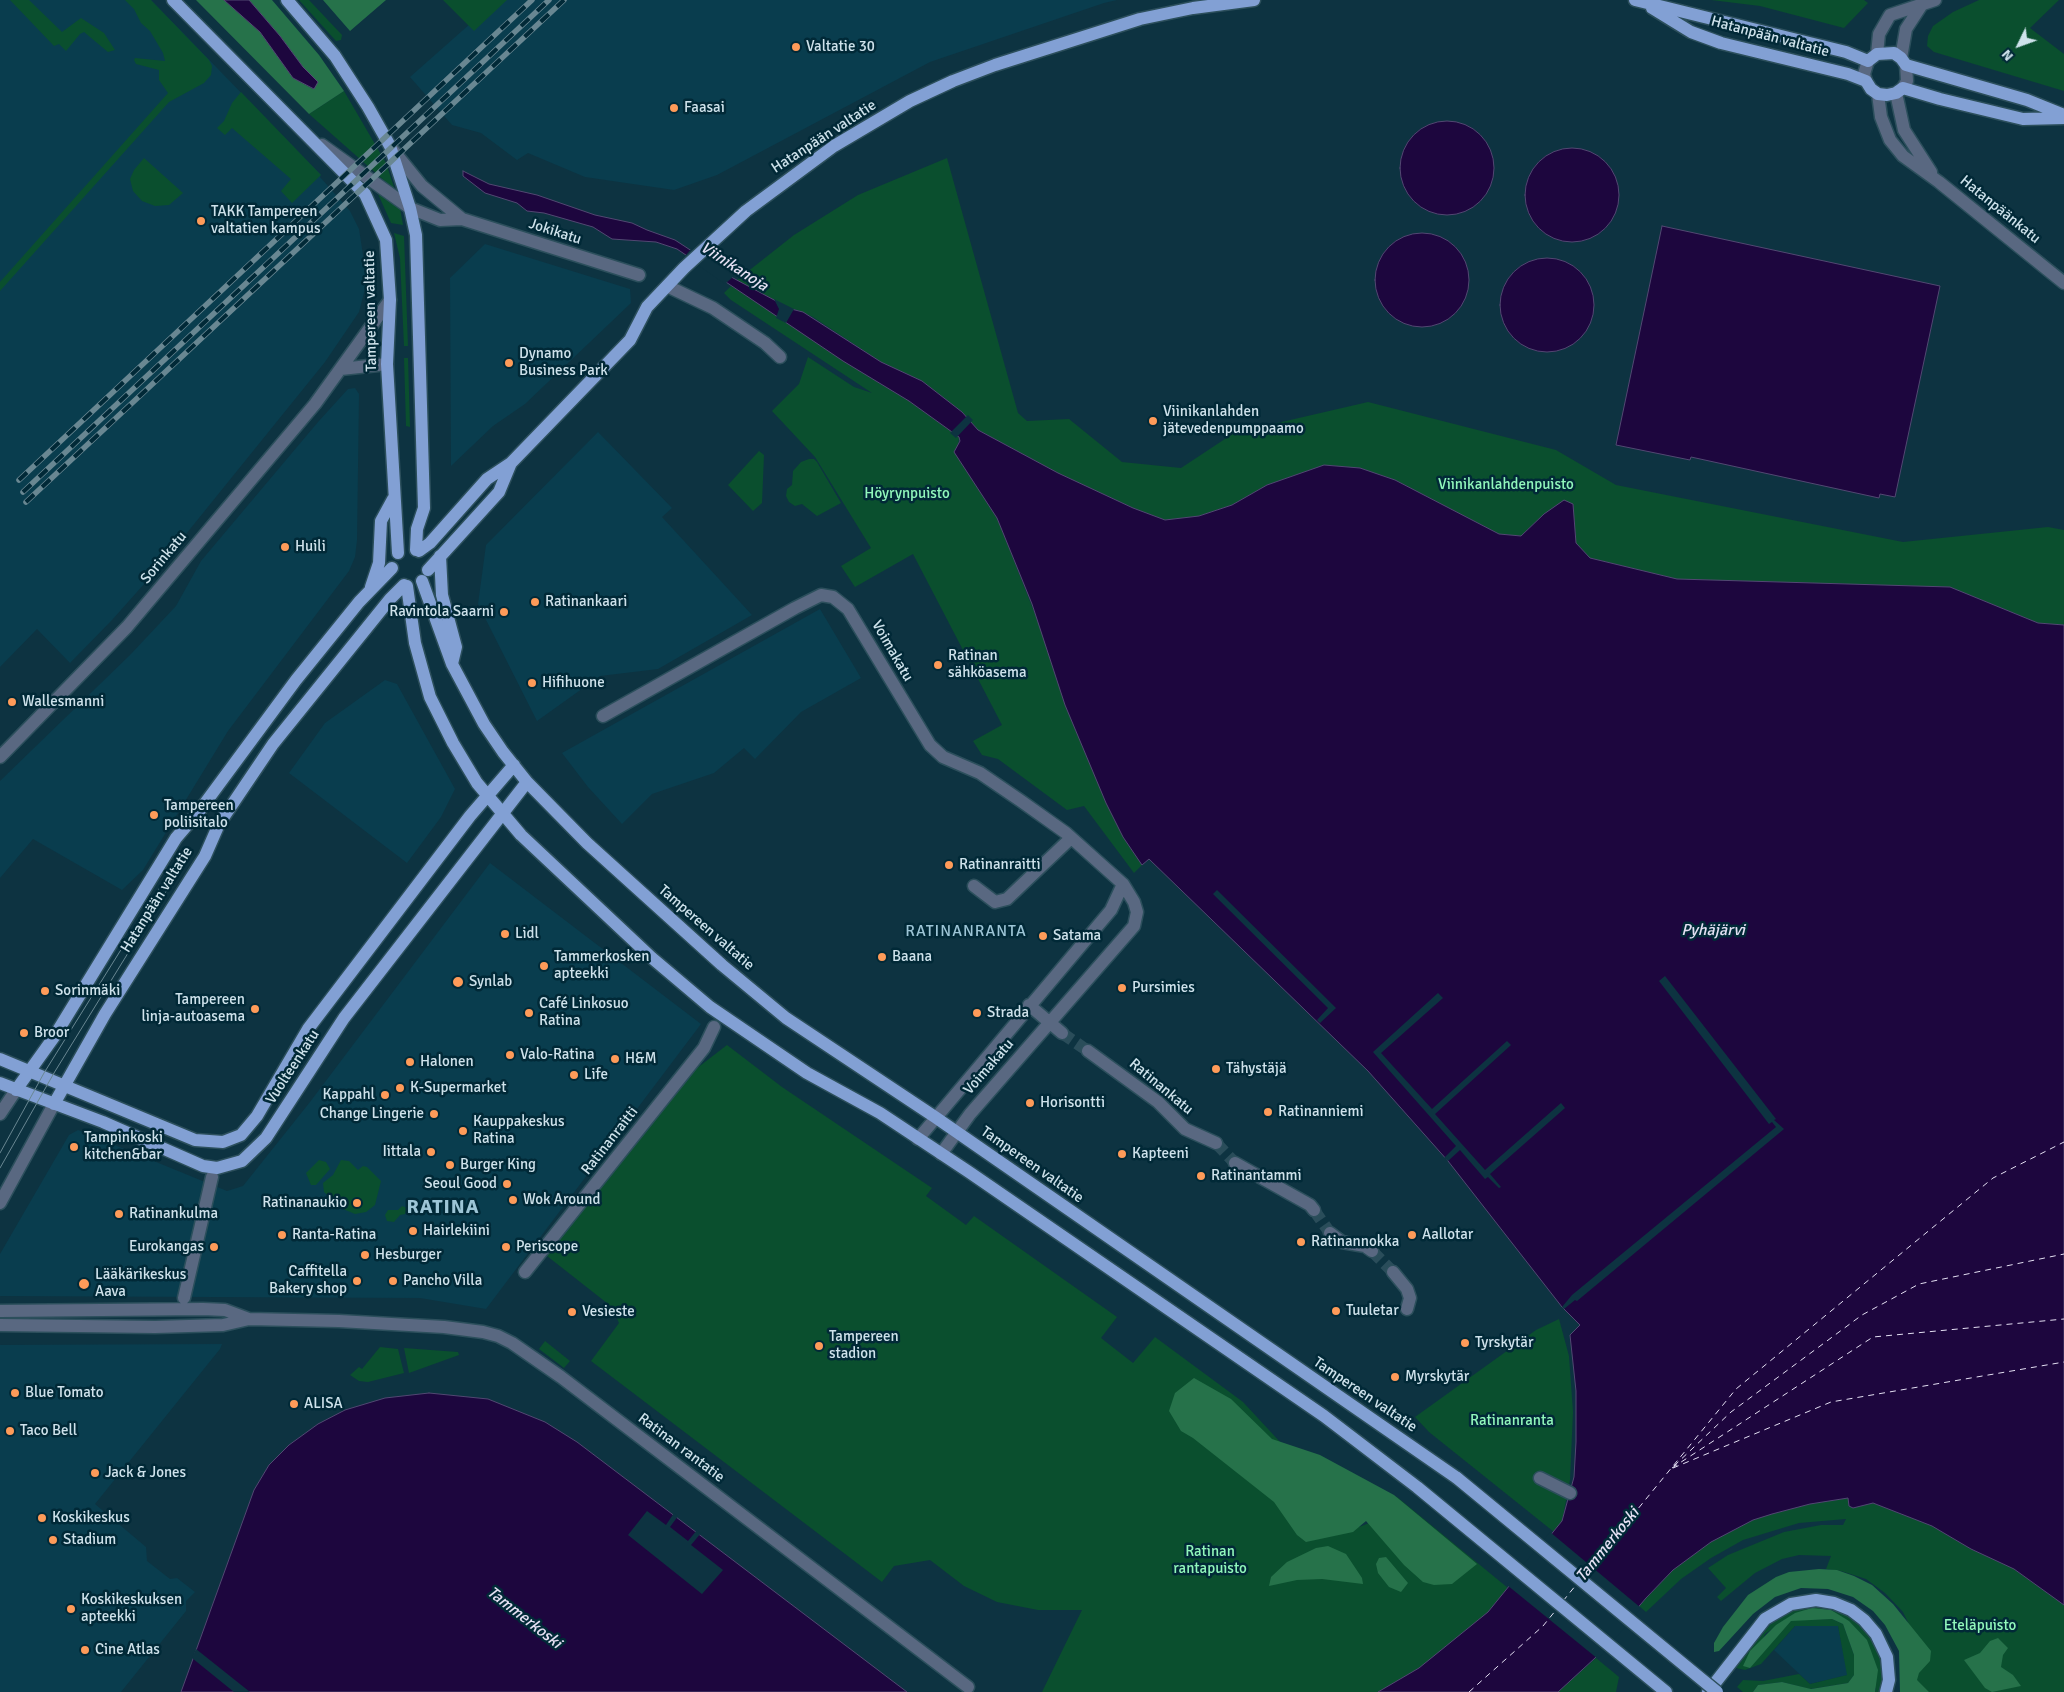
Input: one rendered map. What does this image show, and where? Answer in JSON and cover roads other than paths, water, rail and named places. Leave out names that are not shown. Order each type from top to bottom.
[{"type":"main road","name":"Tampereen valtatie","points":[[173,0],[312,138],[365,194],[386,240],[390,300],[387,364],[393,498],[398,554]]},
{"type":"main road","points":[[287,0],[334,56],[368,107],[390,146],[410,208],[416,235],[424,498],[424,508],[417,529],[418,551]]},
{"type":"main road","name":"Hatanpään valtatie","points":[[418,551],[430,543],[487,479],[511,463],[630,340],[647,307],[684,268],[774,188],[834,146],[910,101],[953,81],[1056,44],[1140,19],[1193,8],[1254,0]]},
{"type":"main road","name":"Hatanpään valtatie","points":[[1638,1],[1873,58],[1894,53],[1904,61],[2027,100],[2064,117]]},
{"type":"main road","name":"Hatanpään valtatie","points":[[1638,1],[1691,32],[1714,40],[1848,74],[1866,81],[1871,89],[1878,94],[1887,95],[1899,91],[2023,118],[2064,117]]},
{"type":"main road","name":"Hatanpään valtatie","points":[[425,576],[440,556],[499,492],[511,463]]},
{"type":"main road","points":[[370,590],[379,562],[381,521],[393,498]]},
{"type":"main road","points":[[406,585],[425,576],[426,558],[418,551],[410,549],[398,554],[392,568],[394,577],[406,585],[415,643],[430,697],[469,771],[502,814],[627,935],[710,1007],[807,1072],[880,1113],[1324,1416],[1436,1502],[1666,1692]]},
{"type":"main road","points":[[440,556],[442,595],[456,647],[452,664]]},
{"type":"main road","name":"Hatanpään valtatie","points":[[16,1090],[54,1037],[176,838],[200,810],[284,695],[370,590],[392,568]]},
{"type":"main road","name":"Tampereen valtatie","points":[[425,576],[452,664],[484,724],[527,782],[623,877],[743,983],[786,1018],[935,1117],[1457,1478],[1717,1692]]},
{"type":"main road","name":"Hatanpään valtatie","points":[[54,1104],[105,1014],[205,856],[219,824],[273,744],[390,599],[406,585]]},
{"type":"main road","name":"Vuolteenkatu","points":[[0,1059],[195,1140],[223,1142],[241,1135],[257,1116],[288,1060],[308,1030],[487,796],[514,765]]},
{"type":"main road","name":"Vuolteenkatu","points":[[0,1083],[103,1122],[203,1166],[217,1168],[242,1161],[266,1138],[344,1018],[527,782]]},
{"type":"main road","points":[[1708,1692],[1764,1619],[1791,1604],[1816,1600],[1834,1603],[1851,1610],[1864,1620],[1876,1634],[1887,1657],[1889,1680],[1886,1692]]},
{"type":"street","points":[[1866,81],[1864,74],[1873,58],[1879,34],[1890,15],[1901,9],[1921,6],[1934,0]]},
{"type":"street","points":[[1899,91],[1907,81],[1904,61],[1906,29],[1921,6]]},
{"type":"street","name":"Hatanpäänkatu","points":[[1899,91],[1904,130],[1921,158],[1939,182]]},
{"type":"street","name":"Hatanpäänkatu","points":[[1878,94],[1881,117],[1890,140],[1903,156],[1939,182],[2064,283]]},
{"type":"street","name":"Jokikatu","points":[[312,138],[410,208],[440,220],[462,219],[638,275]]},
{"type":"street","name":"Jokikatu","points":[[390,146],[422,186],[462,219]]},
{"type":"street","points":[[667,286],[713,308],[765,343],[780,357]]},
{"type":"street","name":"Sorinkatu","points":[[0,757],[127,627],[315,404],[390,300]]},
{"type":"street","points":[[341,370],[387,364]]},
{"type":"street","name":"Voimakatu","points":[[603,716],[795,608],[821,595],[833,597],[848,609],[930,745],[943,756],[980,773],[1071,838],[1123,884],[1134,902],[1137,912],[1134,926],[956,1132],[941,1154]]},
{"type":"street","points":[[974,886],[996,902],[1007,899],[1071,838]]},
{"type":"street","name":"Voimakatu","points":[[918,1139],[1111,910],[1123,884]]},
{"type":"street","points":[[1029,1005],[1062,1033]]},
{"type":"street","name":"Ratinanraitti","points":[[525,1272],[704,1048],[714,1026]]},
{"type":"street","name":"Ratinankatu","points":[[1088,1051],[1158,1102],[1185,1129],[1216,1143]]},
{"type":"street","name":"Hatanpään valtatie","points":[[0,1114],[16,1090]]},
{"type":"street","name":"Hatanpään valtatie","points":[[0,1203],[54,1104]]},
{"type":"street","points":[[1235,1163],[1310,1205],[1314,1210]]},
{"type":"street","points":[[184,1298],[212,1178]]},
{"type":"street","points":[[1330,1233],[1342,1242],[1366,1246],[1372,1252]]},
{"type":"street","points":[[1393,1272],[1407,1289],[1410,1298],[1407,1309]]},
{"type":"street","points":[[0,1311],[203,1309],[225,1310],[249,1320]]},
{"type":"street","points":[[0,1326],[223,1325],[249,1320]]},
{"type":"street","name":"Ratinan rantatie","points":[[249,1320],[339,1321],[470,1330],[498,1336],[512,1343],[561,1377],[968,1687]]},
{"type":"street","points":[[1540,1478],[1570,1493]]},
{"type":"water","points":[[224,0],[249,0],[280,36],[303,67],[318,82],[314,89],[293,78],[260,32]]},
{"type":"water","points":[[1447,121],[1465,125],[1480,135],[1490,150],[1494,168],[1490,186],[1480,201],[1465,211],[1447,215],[1429,211],[1414,201],[1404,186],[1400,168],[1404,150],[1414,135],[1429,125]]},
{"type":"water","points":[[1572,148],[1590,152],[1605,162],[1615,177],[1619,195],[1615,213],[1605,228],[1590,238],[1572,242],[1554,238],[1539,228],[1529,213],[1525,195],[1529,177],[1539,162],[1554,152]]},
{"type":"water","name":"Pyhäjärvi","points":[[463,171],[489,184],[537,195],[595,215],[632,223],[675,240],[733,278],[791,309],[803,312],[881,362],[922,381],[962,412],[978,430],[1058,473],[1133,508],[1165,520],[1199,516],[1232,505],[1267,485],[1324,465],[1360,468],[1395,480],[1499,534],[1521,536],[1544,514],[1564,500],[1573,504],[1576,543],[1590,558],[1677,579],[1950,587],[2038,623],[2064,625],[2064,1605],[2014,1569],[1971,1549],[1932,1526],[1873,1503],[1853,1508],[1849,1506],[1848,1498],[1810,1504],[1753,1520],[1711,1542],[1673,1570],[1646,1598],[1595,1658],[1558,1692],[1378,1692],[1419,1668],[1488,1612],[1562,1521],[1574,1477],[1576,1442],[1576,1391],[1570,1335],[1580,1325],[1562,1307],[1448,1161],[1368,1071],[1149,859],[1142,865],[1123,837],[1106,803],[1065,705],[1032,604],[997,518],[954,452],[960,441],[959,437],[909,401],[843,361],[677,249],[656,242],[612,239],[593,227],[544,213],[527,211],[517,203],[485,193],[463,176]]},
{"type":"water","points":[[1662,226],[1940,286],[1895,497],[1880,494],[1879,498],[1691,457],[1690,460],[1616,445]]},
{"type":"water","points":[[1422,233],[1440,237],[1455,247],[1465,262],[1469,280],[1465,298],[1455,313],[1440,323],[1422,327],[1404,323],[1389,313],[1379,298],[1375,280],[1379,262],[1389,247],[1404,237]]},
{"type":"water","points":[[1547,258],[1565,262],[1580,272],[1590,287],[1594,305],[1590,323],[1580,338],[1565,348],[1547,352],[1529,348],[1514,338],[1504,323],[1500,305],[1504,287],[1514,272],[1529,262]]},
{"type":"water","name":"Tammerkoski","points":[[429,1393],[488,1399],[545,1422],[577,1442],[907,1692],[181,1692],[254,1490],[269,1465],[289,1445],[318,1424],[345,1410],[385,1398]]},
{"type":"tunnel","points":[[1062,1033],[1088,1051]]},
{"type":"tunnel","points":[[1216,1143],[1235,1163]]},
{"type":"tunnel","points":[[1314,1210],[1330,1233]]},
{"type":"tunnel","points":[[1372,1251],[1393,1272]]},
{"type":"tram line","points":[[0,1153],[44,1073],[177,860]]},
{"type":"tram line","points":[[0,1168],[54,1073],[183,864]]},
{"type":"railway","points":[[19,480],[532,0]]},
{"type":"railway","points":[[23,492],[549,0]]},
{"type":"railway","points":[[26,502],[564,0]]},
{"type":"place","name":"Valtatie 30","points":[[796,47]]},
{"type":"place","name":"Faasai","points":[[674,108]]},
{"type":"place","name":"TAKK Tampereen valtatien kampus","points":[[201,221]]},
{"type":"place","name":"Dynamo Business Park","points":[[509,363]]},
{"type":"place","name":"Viinikanlahden jätevedenpumppaamo","points":[[1153,421]]},
{"type":"place","name":"Huili","points":[[285,547]]},
{"type":"place","name":"Ratinankaari","points":[[535,602]]},
{"type":"place","name":"Ravintola Saarni","points":[[504,612]]},
{"type":"place","name":"Ratinan sähköasema","points":[[938,665]]},
{"type":"place","name":"Hifihuone","points":[[532,683]]},
{"type":"place","name":"Wallesmanni","points":[[12,702]]},
{"type":"place","name":"Tampereen poliisitalo","points":[[154,815]]},
{"type":"place","name":"Ratinanraitti","points":[[949,865]]},
{"type":"place","name":"Lidl","points":[[505,934]]},
{"type":"place","name":"Satama","points":[[1043,936]]},
{"type":"place","name":"Baana","points":[[882,957]]},
{"type":"place","name":"Tammerkosken apteekki","points":[[544,966]]},
{"type":"place","name":"Synlab","points":[[458,982]]},
{"type":"place","name":"Pursimies","points":[[1122,988]]},
{"type":"place","name":"Sorinmäki","points":[[45,991]]},
{"type":"place","name":"Tampereen linja-autoasema","points":[[255,1009]]},
{"type":"place","name":"Café Linkosuo Ratina","points":[[529,1013]]},
{"type":"place","name":"Strada","points":[[977,1013]]},
{"type":"place","name":"Broor","points":[[24,1033]]},
{"type":"place","name":"Valo-Ratina","points":[[510,1055]]},
{"type":"place","name":"H&M","points":[[615,1059]]},
{"type":"place","name":"Halonen","points":[[410,1062]]},
{"type":"place","name":"Tähystäjä","points":[[1216,1069]]},
{"type":"place","name":"Life","points":[[574,1075]]},
{"type":"place","name":"K-Supermarket","points":[[400,1088]]},
{"type":"place","name":"Kappahl","points":[[385,1095]]},
{"type":"place","name":"Horisontti","points":[[1030,1103]]},
{"type":"place","name":"Ratinanniemi","points":[[1268,1112]]},
{"type":"place","name":"Change Lingerie","points":[[434,1114]]},
{"type":"place","name":"Kauppakeskus Ratina","points":[[463,1131]]},
{"type":"place","name":"Tampinkoski kitchen&bar","points":[[74,1147]]},
{"type":"place","name":"Iittala","points":[[431,1152]]},
{"type":"place","name":"Kapteeni","points":[[1122,1154]]},
{"type":"place","name":"Burger King","points":[[450,1165]]},
{"type":"place","name":"Ratinantammi","points":[[1201,1176]]},
{"type":"place","name":"Seoul Good","points":[[507,1184]]},
{"type":"place","name":"Wok Around","points":[[513,1200]]},
{"type":"place","name":"Ratinanaukio","points":[[357,1203]]},
{"type":"place","name":"Ratinankulma","points":[[119,1214]]},
{"type":"place","name":"Hairlekiini","points":[[413,1231]]},
{"type":"place","name":"Ranta-Ratina","points":[[282,1235]]},
{"type":"place","name":"Aallotar","points":[[1412,1235]]},
{"type":"place","name":"Ratinannokka","points":[[1301,1242]]},
{"type":"place","name":"Eurokangas","points":[[214,1247]]},
{"type":"place","name":"Periscope","points":[[506,1247]]},
{"type":"place","name":"Hesburger","points":[[365,1255]]},
{"type":"place","name":"Caffitella Bakery shop","points":[[357,1281]]},
{"type":"place","name":"Pancho Villa","points":[[393,1281]]},
{"type":"place","name":"Lääkärikeskus Aava","points":[[84,1284]]},
{"type":"place","name":"Tuuletar","points":[[1336,1311]]},
{"type":"place","name":"Vesieste","points":[[572,1312]]},
{"type":"place","name":"Tyrskytär","points":[[1465,1343]]},
{"type":"place","name":"Tampereen stadion","points":[[819,1346]]},
{"type":"place","name":"Myrskytär","points":[[1395,1377]]},
{"type":"place","name":"Blue Tomato","points":[[15,1393]]},
{"type":"place","name":"ALISA","points":[[294,1404]]},
{"type":"place","name":"Taco Bell","points":[[10,1431]]},
{"type":"place","name":"Jack & Jones","points":[[95,1473]]},
{"type":"place","name":"Koskikeskus","points":[[42,1518]]},
{"type":"place","name":"Stadium","points":[[53,1540]]},
{"type":"place","name":"Koskikeskuksen apteekki","points":[[71,1609]]},
{"type":"place","name":"Cine Atlas","points":[[85,1650]]},
{"type":"district","name":"RATINANRANTA","points":[[966,932]]},
{"type":"district","name":"RATINA","points":[[443,1208]]},
{"type":"water label","name":"Viinikanoja","points":[[734,267]]},
{"type":"park label","name":"Viinikanlahdenpuisto","points":[[1506,485]]},
{"type":"park label","name":"Höyrynpuisto","points":[[907,494]]},
{"type":"park label","name":"Ratinanranta","points":[[1512,1421]]},
{"type":"park label","name":"Ratinan rantapuisto","points":[[1210,1560]]},
{"type":"park label","name":"Eteläpuisto","points":[[1980,1626]]}]
